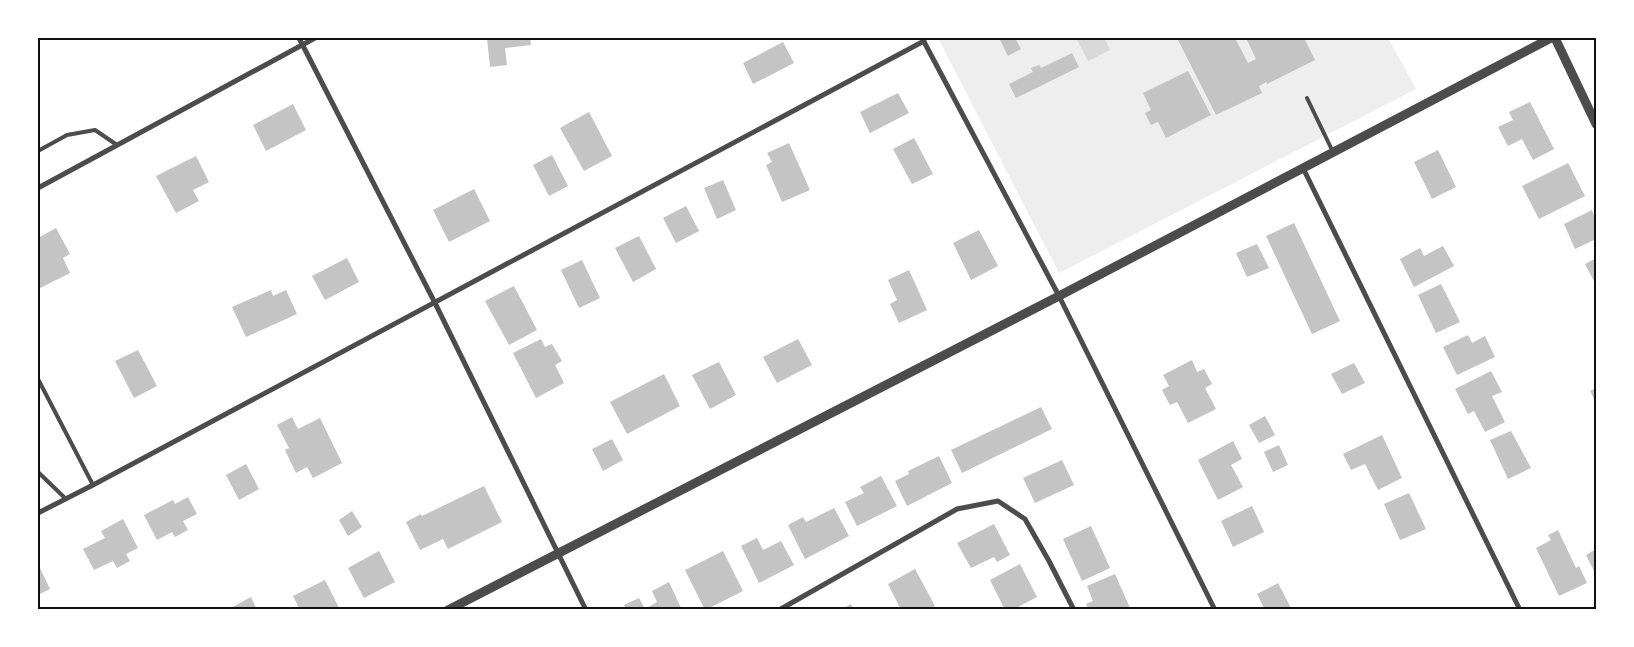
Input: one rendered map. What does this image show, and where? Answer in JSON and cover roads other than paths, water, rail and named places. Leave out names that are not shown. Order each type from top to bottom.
[{"type":"street","points":[[298,38],[435,303],[586,610]]},
{"type":"street","points":[[38,188],[315,38]]},
{"type":"street","points":[[448,610],[557,552],[1059,296],[1551,38]]},
{"type":"street","points":[[1555,38],[1596,124]]},
{"type":"street","points":[[38,513],[435,303],[923,39],[1059,296],[1215,610]]},
{"type":"street","points":[[1303,167],[1520,610]]},
{"type":"street","points":[[779,610],[788,608],[957,510],[998,501],[1026,519],[1050,561],[1074,610]]},
{"type":"lane","points":[[1307,98],[1333,152]]},
{"type":"lane","points":[[38,151],[67,135],[95,130],[117,145]]},
{"type":"lane","points":[[38,378],[93,485]]},
{"type":"lane","points":[[38,472],[66,499]]}]
